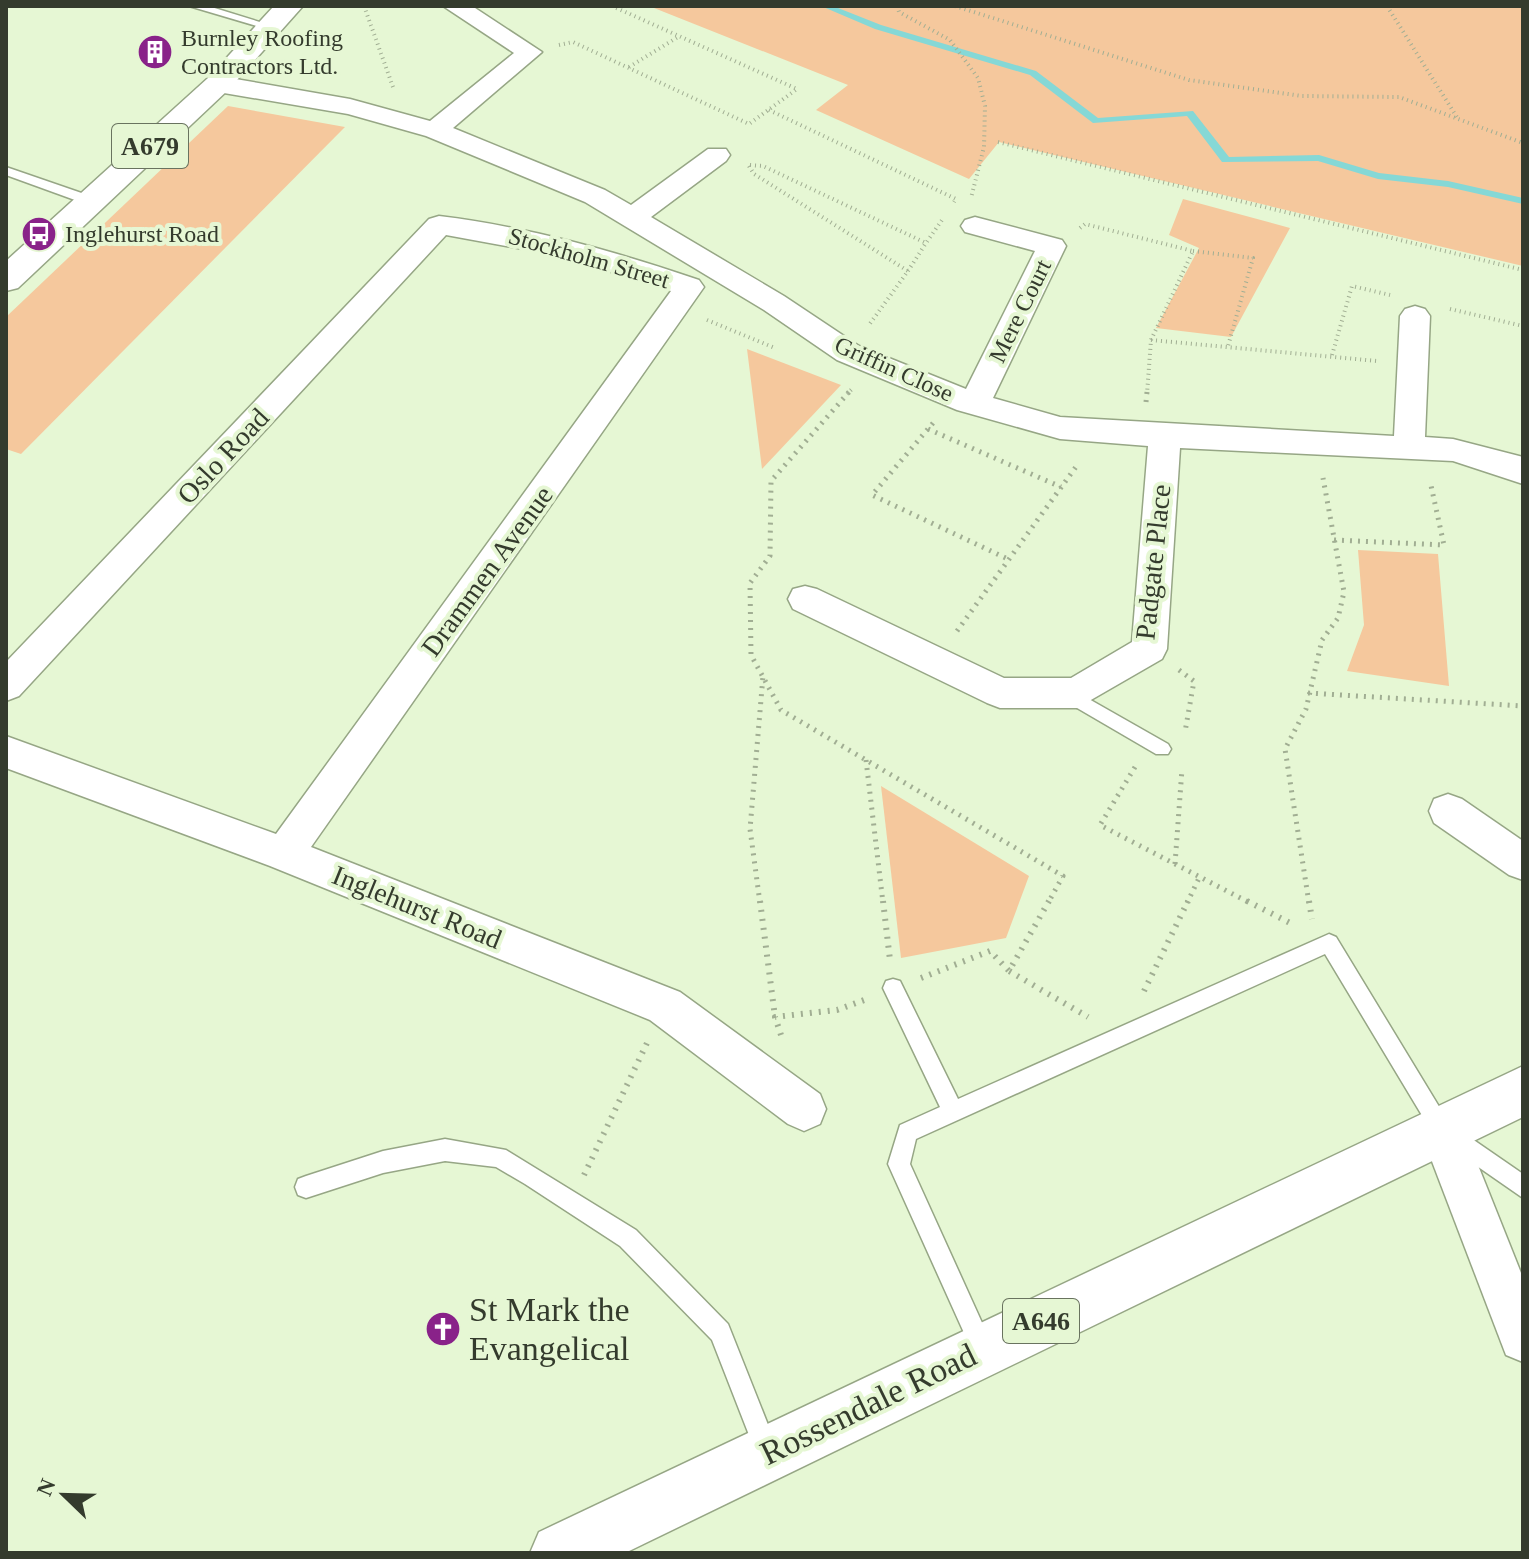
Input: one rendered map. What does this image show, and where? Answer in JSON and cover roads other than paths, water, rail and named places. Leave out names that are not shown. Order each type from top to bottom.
[{"type":"main road","name":"A679","points":[[6,280],[218,84],[279,16]]},
{"type":"main road","name":"Rossendale Road","points":[[560,1553],[1523,1091]]},
{"type":"street","points":[[443,123],[530,52],[455,6]]},
{"type":"street","name":"Griffin Close","points":[[218,84],[443,123],[595,196],[774,303],[848,353],[965,400],[1060,428],[1155,436],[1453,450],[1518,467],[1523,472]]},
{"type":"street","points":[[632,218],[717,155]]},
{"type":"street","name":"Stockholm Street","points":[[439,225],[504,232],[565,246],[683,297]]},
{"type":"street","name":"Oslo Road","points":[[6,686],[439,225]]},
{"type":"street","name":"Mere Court","points":[[965,400],[1052,246],[975,226]]},
{"type":"street","name":"Drammen Avenue","points":[[284,854],[683,297]]},
{"type":"street","points":[[1415,316],[1416,448]]},
{"type":"street","name":"Padgate Place","points":[[805,599],[933,664],[1000,693],[1077,693],[1149,649],[1155,436]]},
{"type":"street","name":"Inglehurst Road","points":[[6,752],[284,854],[665,1006],[804,1109]]},
{"type":"street","points":[[1448,811],[1523,863]]},
{"type":"street","points":[[1442,1130],[1523,1338]]},
{"type":"lane","points":[[195,6],[279,16]]},
{"type":"lane","points":[[6,171],[91,201]]},
{"type":"lane","points":[[1066,693],[1162,749]]},
{"type":"lane","points":[[983,1349],[899,1164],[907,1132],[1329,943],[1442,1130],[1523,1187]]},
{"type":"lane","points":[[893,988],[953,1111]]},
{"type":"lane","points":[[306,1187],[383,1162],[445,1150],[499,1157],[628,1238],[720,1332],[767,1453]]},
{"type":"waterway","points":[[825,6],[878,27],[1033,73],[1096,121],[1190,113],[1226,160],[1319,158],[1378,176],[1448,184],[1523,201]]},
{"type":"place","name":"Burnley Roofing Contractors Ltd.","points":[[155,52]]},
{"type":"place","name":"Inglehurst Road","points":[[39,234]]},
{"type":"place","name":"St Mark the Evangelical","points":[[443,1329]]}]
